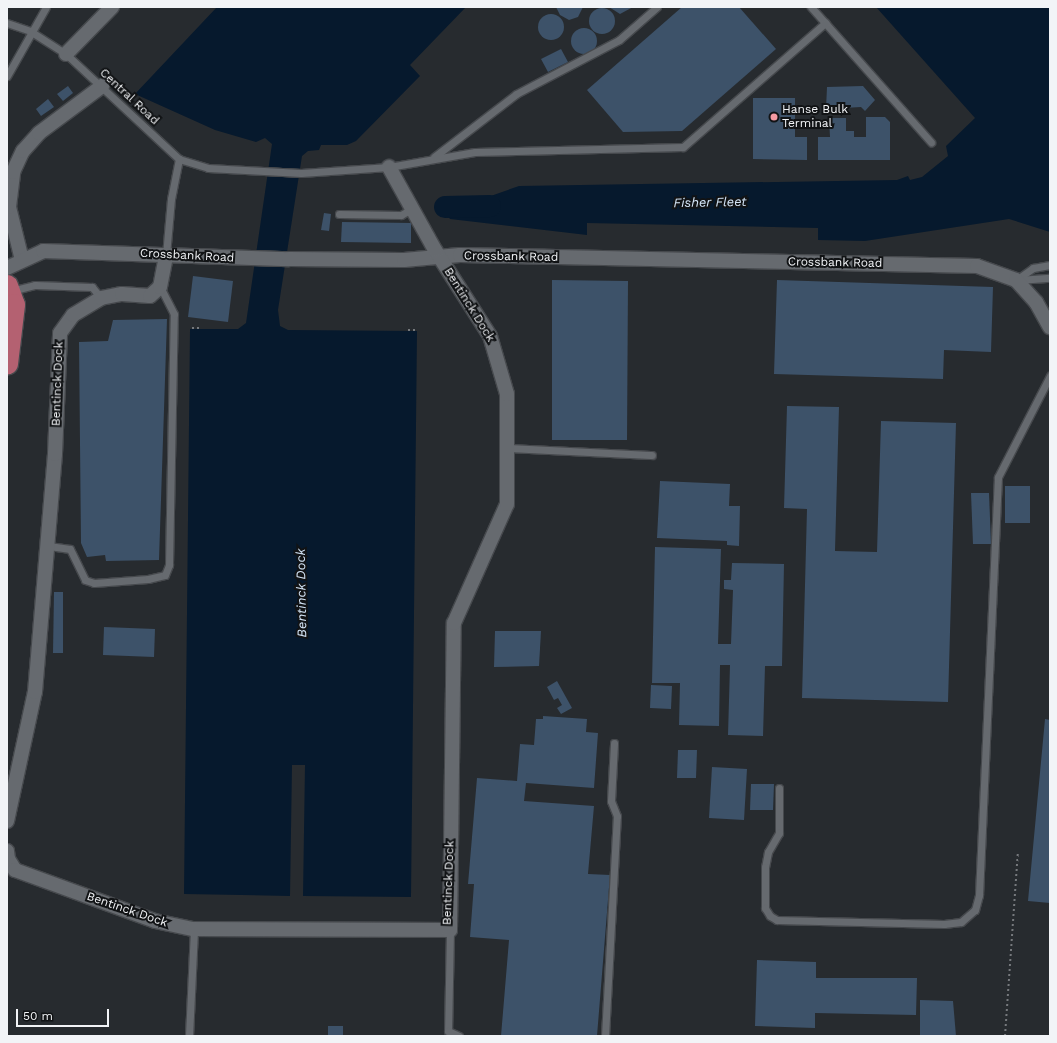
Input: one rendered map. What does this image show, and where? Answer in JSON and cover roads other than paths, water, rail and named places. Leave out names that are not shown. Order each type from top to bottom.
[{"type":"main road","points":[[7,364],[14,318],[8,289]]},
{"type":"street","points":[[66,54],[112,7]]},
{"type":"street","points":[[22,260],[14,233],[8,195],[13,172],[27,147],[39,133],[102,86]]},
{"type":"street","name":"Bentinck Dock","points":[[7,851],[8,859],[16,870],[156,922],[194,929],[450,930],[454,623],[507,504],[507,394],[501,363],[490,336],[439,257],[413,207],[388,167]]},
{"type":"street","name":"Crossbank Road","points":[[7,268],[43,251],[289,259],[439,257],[977,266],[1016,280],[1036,302],[1050,326]]},
{"type":"street","points":[[160,287],[166,255]]},
{"type":"street","name":"Bentinck Dock","points":[[7,820],[35,692],[49,546],[60,333],[73,315],[101,298],[122,294],[150,296],[160,287]]},
{"type":"lane","points":[[7,76],[30,31],[46,7]]},
{"type":"lane","points":[[433,157],[516,94],[619,40],[657,7]]},
{"type":"lane","points":[[811,7],[932,142]]},
{"type":"lane","name":"Central Road","points":[[7,23],[30,31],[66,54],[179,159],[208,168],[241,172],[301,172],[388,167],[433,157],[475,152],[683,147],[825,23]]},
{"type":"lane","points":[[166,255],[171,199],[179,159]]},
{"type":"lane","points":[[339,214],[400,215],[413,207]]},
{"type":"lane","points":[[1016,280],[1033,268],[1050,265]]},
{"type":"lane","points":[[1016,280],[1038,276],[1050,278]]},
{"type":"lane","points":[[8,289],[35,285],[92,287],[101,298]]},
{"type":"lane","points":[[49,546],[70,549],[85,580],[94,583],[148,579],[165,575],[169,565],[174,314],[160,287]]},
{"type":"lane","points":[[779,788],[779,833],[768,852],[765,867],[765,908],[770,916],[777,920],[944,924],[962,922],[975,910],[979,895],[998,477],[1050,376]]},
{"type":"lane","points":[[507,448],[652,455]]},
{"type":"lane","points":[[605,1036],[617,816],[611,800],[614,743]]},
{"type":"lane","points":[[189,1036],[194,929]]},
{"type":"lane","points":[[450,930],[447,1034],[459,1036]]},
{"type":"water","points":[[217,7],[466,7],[410,65],[420,76],[356,141],[347,145],[321,145],[319,150],[308,151],[302,156],[278,310],[280,326],[288,330],[417,331],[411,897],[303,896],[305,765],[292,765],[290,896],[184,894],[190,329],[238,329],[246,323],[272,144],[265,138],[256,142],[215,130],[135,94]]},
{"type":"water","points":[[876,7],[1050,7],[1050,232],[1009,219],[865,241],[818,240],[818,228],[587,223],[587,235],[450,219],[445,212],[519,186],[897,180],[908,176],[910,180],[922,177],[948,156],[946,146],[975,118]]},
{"type":"waterway","name":"Fisher Fleet","points":[[445,207],[490,206]]},
{"type":"place","name":"Hanse Bulk Terminal","points":[[774,117]]}]
